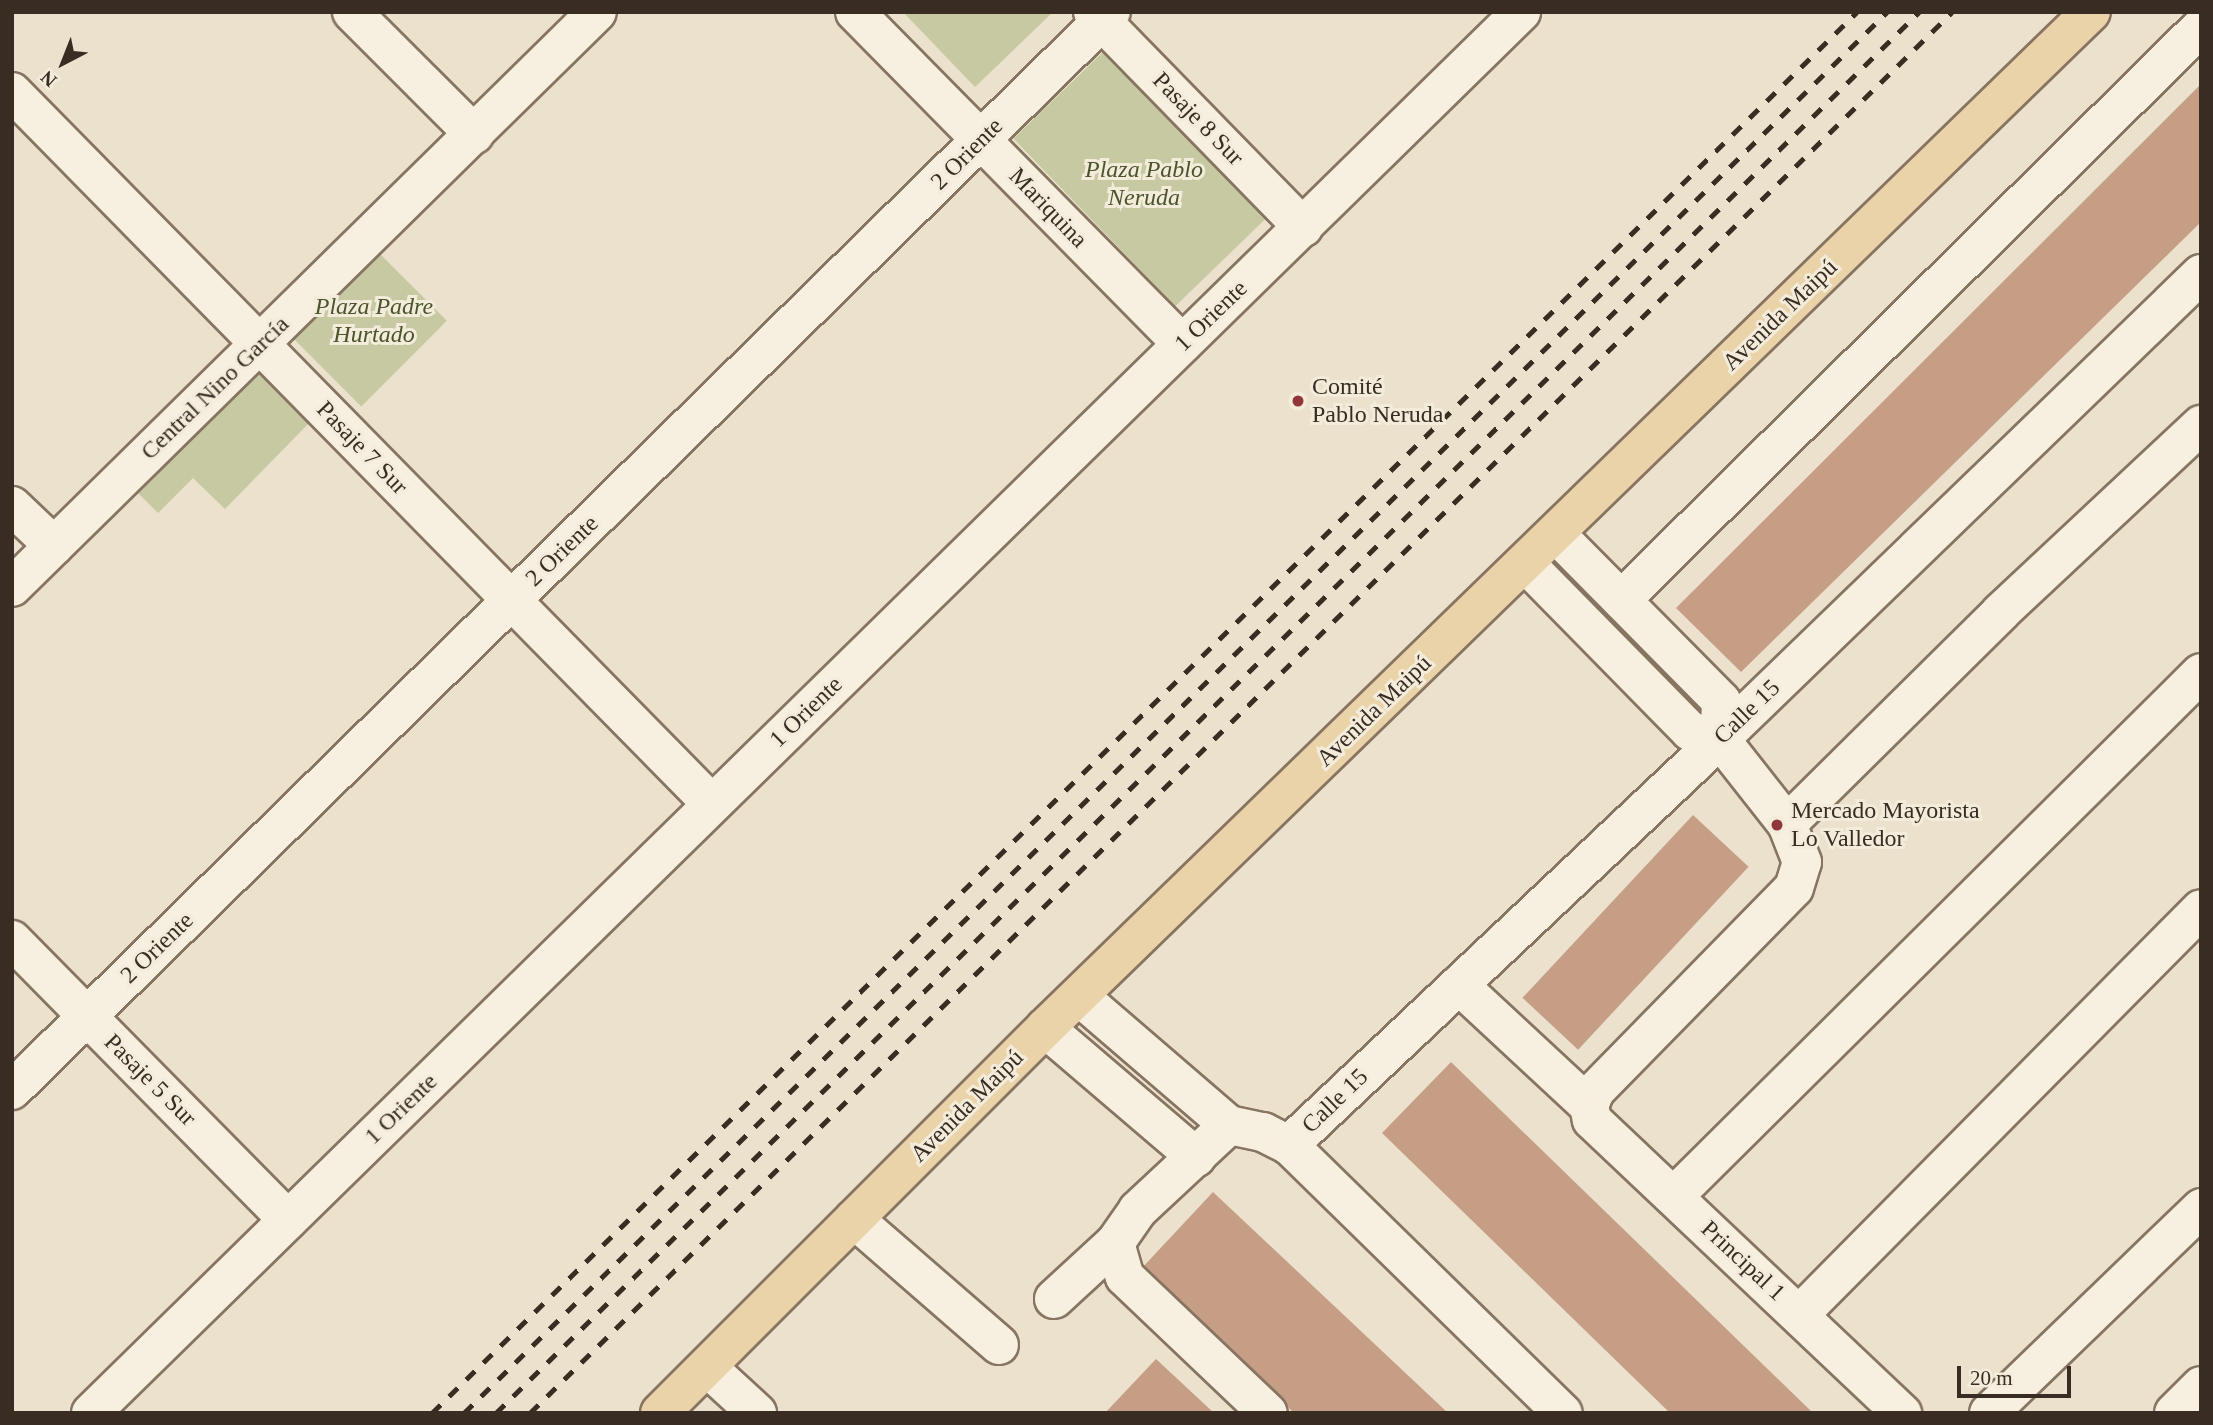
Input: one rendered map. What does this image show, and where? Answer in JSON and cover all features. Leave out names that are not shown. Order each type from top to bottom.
[{"type":"main road","name":"Avenida Maipú","points":[[660,1413],[1045,1028],[1080,997],[2091,12]]},
{"type":"street","points":[[352,12],[474,134]]},
{"type":"street","name":"Central Nino García","points":[[12,587],[597,12]]},
{"type":"street","name":"Mariquina","points":[[855,12],[1182,344]]},
{"type":"street","name":"1 Oriente","points":[[91,1413],[1521,12]]},
{"type":"street","name":"2 Oriente","points":[[12,1090],[981,140],[1102,15]]},
{"type":"street","name":"Pasaje 8 Sur","points":[[1102,15],[1303,227]]},
{"type":"street","points":[[1621,600],[2201,27]]},
{"type":"street","name":"Pasaje 7 Sur","points":[[12,92],[712,804]]},
{"type":"street","name":"Calle 15","points":[[1289,1145],[1720,739],[2201,274]]},
{"type":"street","points":[[1787,824],[2001,612],[2201,425]]},
{"type":"street","points":[[12,506],[54,545]]},
{"type":"street","points":[[1556,534],[1721,701],[1720,739]]},
{"type":"street","points":[[1525,564],[1690,731],[1720,739],[1787,824],[1802,862],[1794,888],[1595,1091],[1589,1106]]},
{"type":"street","points":[[1674,1196],[2201,673]]},
{"type":"street","points":[[1799,1315],[2201,909]]},
{"type":"street","name":"Pasaje 5 Sur","points":[[12,940],[288,1220]]},
{"type":"street","name":"Principal 1","points":[[1459,985],[1589,1106],[1592,1120],[1902,1413]]},
{"type":"street","points":[[1080,997],[1230,1125],[1263,1132],[1289,1145],[1563,1413]]},
{"type":"street","points":[[1045,1028],[1196,1157]]},
{"type":"street","points":[[1054,1298],[1115,1243],[1138,1210],[1230,1125]]},
{"type":"street","points":[[1989,1413],[2201,1209]]},
{"type":"street","points":[[854,1219],[999,1345]]},
{"type":"street","points":[[1115,1243],[1125,1278],[1268,1413]]},
{"type":"street","points":[[707,1367],[757,1413]]},
{"type":"street","points":[[2174,1413],[2201,1386]]},
{"type":"green space","points":[[903,12],[1053,12],[975,87]]},
{"type":"green space","name":"Plaza Pablo Neruda","points":[[1104,51],[1266,219],[1175,306],[1013,139]]},
{"type":"green space","name":"Plaza Padre Hurtado","points":[[374,248],[447,321],[361,406],[288,334]]},
{"type":"green space","name":"Plaza Padre Hurtado","points":[[257,364],[313,419],[225,509],[193,478],[158,513],[134,489]]},
{"type":"building","points":[[2201,84],[2201,222],[1741,672],[1676,608]]},
{"type":"building","points":[[1693,815],[1749,867],[1578,1050],[1523,998]]},
{"type":"building","points":[[1451,1062],[1813,1413],[1670,1413],[1382,1133]]},
{"type":"building","points":[[1213,1192],[1448,1413],[1294,1413],[1141,1269]]},
{"type":"building","points":[[1156,1359],[1214,1413],[1105,1413]]},
{"type":"railway","points":[[432,1413],[1857,12]]},
{"type":"railway","points":[[464,1413],[1887,12]]},
{"type":"railway","points":[[496,1413],[1919,12]]},
{"type":"railway","points":[[530,1413],[1952,12]]},
{"type":"place","name":"Comité Pablo Neruda","points":[[1298,401]]},
{"type":"place","name":"Mercado Mayorista Lo Valledor","points":[[1777,825]]}]
